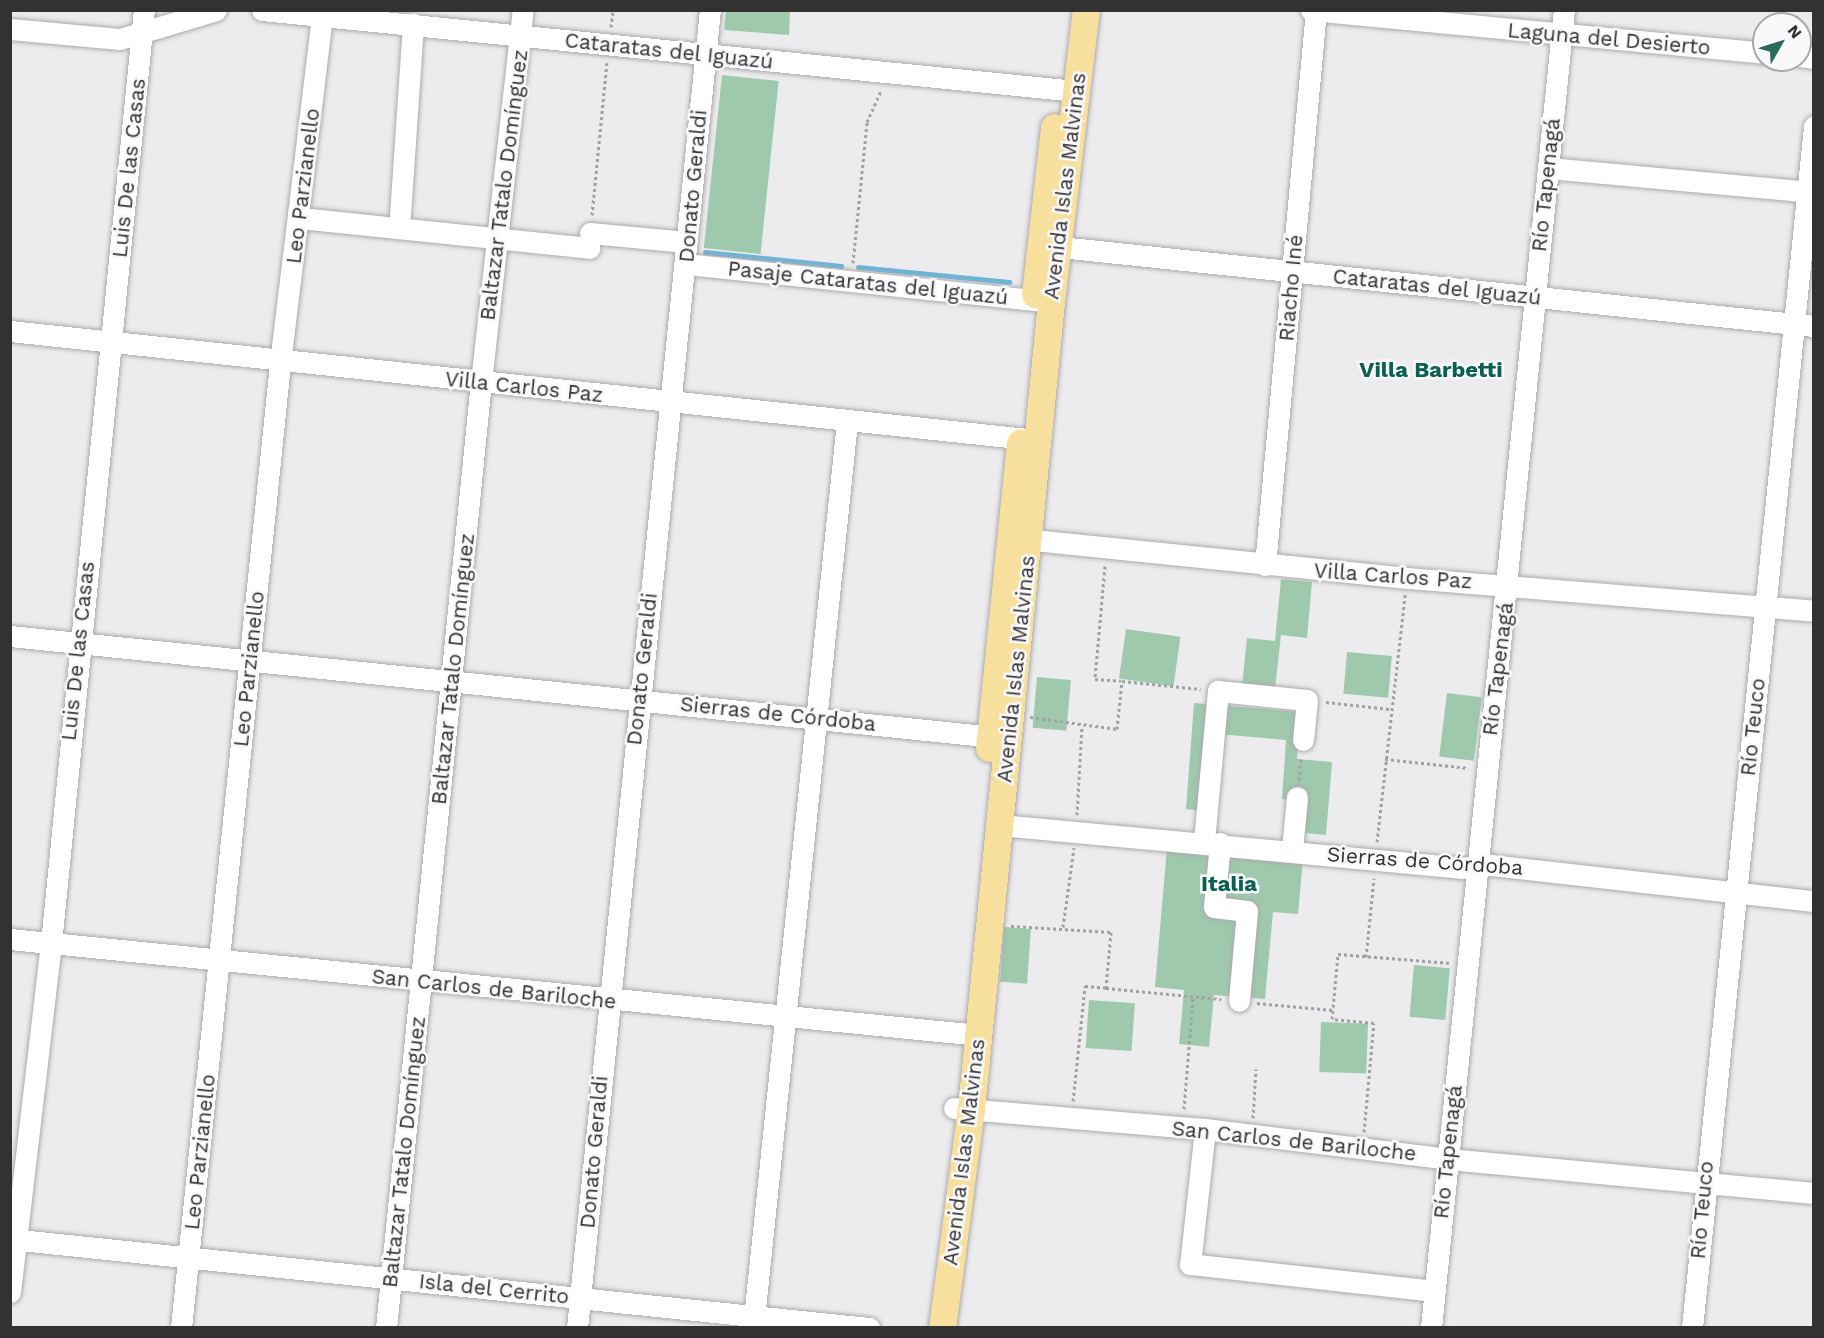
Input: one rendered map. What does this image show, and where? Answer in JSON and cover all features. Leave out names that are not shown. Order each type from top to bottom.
[{"type":"main road","name":"Avenida Islas Malvinas","points":[[1043,301],[1060,247],[1067,91],[1067,10]]},
{"type":"main road","name":"Avenida Islas Malvinas","points":[[942,1328],[962,1109],[1003,730],[1018,538],[1043,301],[1067,91],[1086,10]]},
{"type":"main road","name":"Avenida Islas Malvinas","points":[[970,1034],[990,926],[1000,825],[1003,730]]},
{"type":"main road","name":"Avenida Islas Malvinas","points":[[924,1328],[962,1109]]},
{"type":"street","name":"Luis De las Casas","points":[[10,1292],[13,1240],[51,943],[78,643],[111,344],[144,10]]},
{"type":"street","points":[[10,29],[120,39],[216,10]]},
{"type":"street","name":"Cataratas del Iguazú","points":[[262,10],[323,12],[609,45],[1067,91]]},
{"type":"street","name":"Baltazar Tatalo Domínguez","points":[[386,1328],[481,382],[523,10]]},
{"type":"street","name":"Donato Geraldi","points":[[577,1328],[607,1000],[710,10]]},
{"type":"street","name":"Laguna del Desierto","points":[[1311,10],[1562,36],[1752,52]]},
{"type":"street","name":"Río Tapenagá","points":[[1431,1328],[1479,866],[1486,769],[1507,584],[1533,297],[1564,10]]},
{"type":"street","name":"Riacho Iné","points":[[1265,565],[1316,11]]},
{"type":"street","name":"Leo Parzianello","points":[[181,1328],[280,363],[300,218],[323,12]]},
{"type":"street","points":[[399,215],[413,23]]},
{"type":"street","name":"Río Teuco","points":[[1692,1328],[1704,1185],[1766,605],[1804,325],[1814,126]]},
{"type":"street","points":[[1548,168],[1811,192]]},
{"type":"street","points":[[300,218],[498,239],[687,242]]},
{"type":"street","name":"Cataratas del Iguazú","points":[[1060,247],[1804,325]]},
{"type":"street","name":"Pasaje Cataratas del Iguazú","points":[[685,264],[1043,301]]},
{"type":"street","name":"Villa Carlos Paz","points":[[10,331],[280,363],[1029,439]]},
{"type":"street","points":[[753,1322],[787,1018],[847,421]]},
{"type":"street","name":"Villa Carlos Paz","points":[[1018,538],[1265,565],[1766,605],[1814,611]]},
{"type":"street","name":"Sierras de Córdoba","points":[[10,636],[818,719],[1003,730]]},
{"type":"street","points":[[1239,1001],[1247,910],[1214,907],[1212,842],[1218,691],[1307,700],[1303,740]]},
{"type":"street","points":[[1292,850],[1298,797]]},
{"type":"street","name":"Sierras de Córdoba","points":[[1000,825],[1479,866],[1814,901]]},
{"type":"street","name":"San Carlos de Bariloche","points":[[10,939],[787,1018],[970,1034]]},
{"type":"street","name":"San Carlos de Bariloche","points":[[962,1109],[1205,1129],[1363,1146],[1448,1159],[1704,1185],[1814,1193]]},
{"type":"street","points":[[1205,1129],[1190,1264],[1434,1291]]},
{"type":"street","name":"Isla del Cerrito","points":[[13,1240],[580,1298],[753,1322],[869,1328]]},
{"type":"path","points":[[589,241],[613,10]]},
{"type":"path","points":[[851,281],[867,122],[879,104],[884,74]]},
{"type":"path","points":[[1106,546],[1095,679],[1218,691]]},
{"type":"path","points":[[1366,957],[1390,709],[1407,578]]},
{"type":"path","points":[[1003,730],[1117,729],[1122,681]]},
{"type":"path","points":[[1307,700],[1390,709]]},
{"type":"path","points":[[1298,797],[1303,740]]},
{"type":"path","points":[[1385,759],[1486,769]]},
{"type":"path","points":[[990,926],[1111,932],[1106,988]]},
{"type":"path","points":[[1363,1146],[1374,1023],[1332,1019],[1338,954],[1468,964]]},
{"type":"path","points":[[1071,1118],[1085,986],[1333,1010]]},
{"type":"path","points":[[1182,1128],[1193,997]]},
{"type":"path","points":[[1251,1135],[1256,1069]]},
{"type":"green space","points":[[726,11],[790,11],[789,35],[724,30]]},
{"type":"green space","points":[[722,75],[779,81],[760,254],[704,248]]},
{"type":"green space","points":[[1281,579],[1312,582],[1307,638],[1281,635],[1275,689],[1242,686],[1247,638],[1275,641]]},
{"type":"green space","points":[[1126,629],[1180,637],[1174,686],[1119,679]]},
{"type":"green space","points":[[1347,652],[1392,656],[1388,698],[1343,694]]},
{"type":"green space","points":[[1037,677],[1071,680],[1066,731],[1033,728]]},
{"type":"green space","points":[[1447,693],[1482,697],[1474,761],[1439,757]]},
{"type":"green space","points":[[1194,703],[1300,712],[1297,759],[1332,762],[1326,835],[1305,833],[1308,802],[1282,799],[1286,740],[1207,733],[1201,811],[1186,809]]},
{"type":"green space","points":[[1167,847],[1303,859],[1298,914],[1273,912],[1265,999],[1214,995],[1209,1047],[1179,1044],[1184,990],[1155,987]]},
{"type":"green space","points":[[1004,927],[1031,929],[1027,984],[1000,982]]},
{"type":"green space","points":[[1414,965],[1450,968],[1445,1020],[1409,1017]]},
{"type":"green space","points":[[1089,1000],[1135,1003],[1132,1051],[1086,1048]]},
{"type":"green space","points":[[1321,1022],[1368,1024],[1366,1074],[1319,1072]]},
{"type":"waterway","points":[[705,252],[841,266]]},
{"type":"waterway","points":[[858,267],[1009,282]]},
{"type":"district","name":"Villa Barbetti","points":[[1431,370]]},
{"type":"district","name":"Italia","points":[[1229,884]]}]
